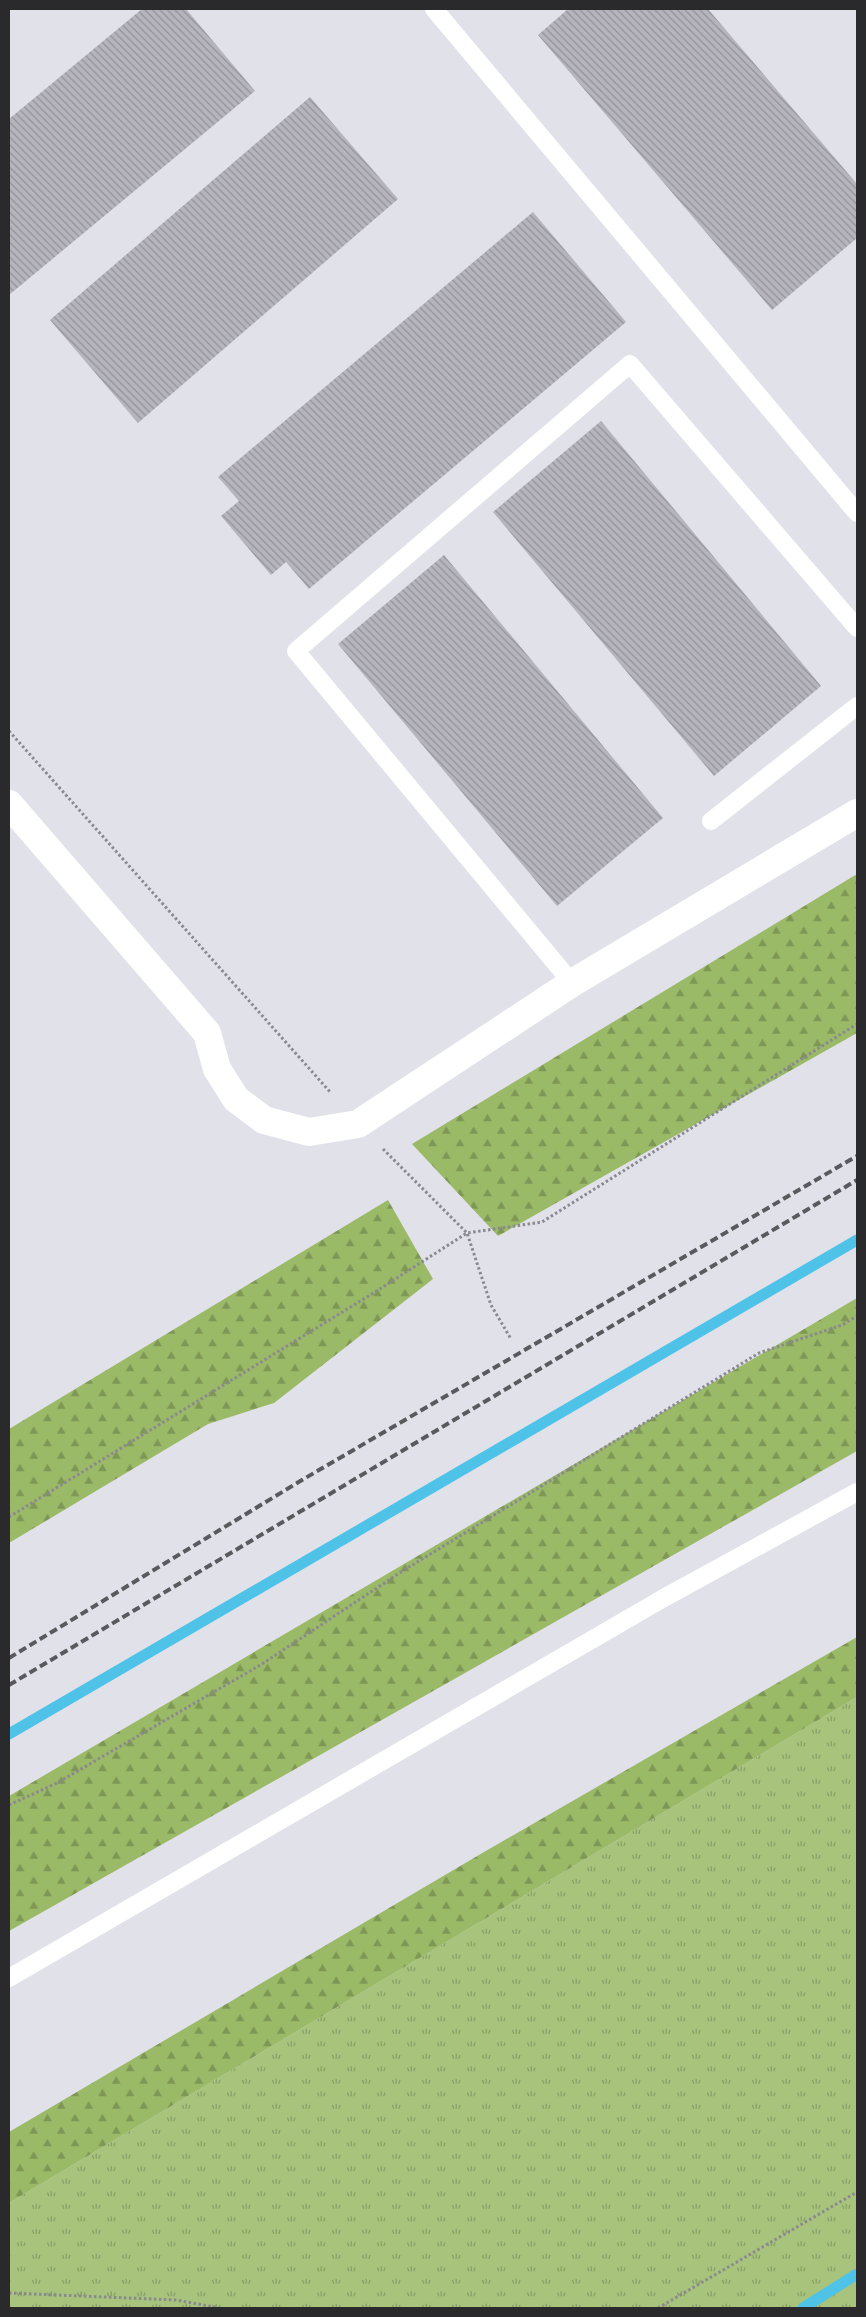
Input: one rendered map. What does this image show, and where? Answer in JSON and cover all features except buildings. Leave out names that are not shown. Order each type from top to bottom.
[{"type":"street","points":[[9,804],[207,1032],[217,1069],[236,1099],[264,1120],[309,1132],[358,1124],[572,983],[857,813]]},
{"type":"lane","points":[[434,9],[857,513]]},
{"type":"lane","points":[[572,983],[296,651],[630,364],[857,628]]},
{"type":"lane","points":[[711,820],[857,706]]},
{"type":"lane","points":[[9,1978],[662,1599],[857,1492]]},
{"type":"path","points":[[9,730],[358,1124],[467,1233],[491,1305],[511,1339]]},
{"type":"path","points":[[9,1517],[375,1292],[467,1233],[542,1222],[857,1024]]},
{"type":"path","points":[[9,1805],[57,1782],[262,1664],[401,1572],[759,1353],[842,1325],[857,1316]]},
{"type":"path","points":[[658,2308],[857,2192]]},
{"type":"path","points":[[9,2293],[176,2300],[220,2308]]},
{"type":"green space","points":[[857,874],[857,1033],[498,1236],[412,1144]]},
{"type":"green space","points":[[388,1200],[433,1279],[274,1403],[208,1424],[9,1543],[9,1429]]},
{"type":"green space","points":[[857,1298],[857,1451],[9,1931],[9,1796]]},
{"type":"green space","points":[[857,1637],[857,1697],[9,2203],[9,2132],[484,1852]]},
{"type":"green space","points":[[857,1697],[857,2308],[9,2308],[9,2203]]},
{"type":"waterway","points":[[9,1734],[857,1240]]},
{"type":"waterway","points":[[803,2308],[857,2274]]},
{"type":"railway","points":[[9,1658],[302,1480],[857,1156]]},
{"type":"railway","points":[[9,1685],[857,1180]]}]
